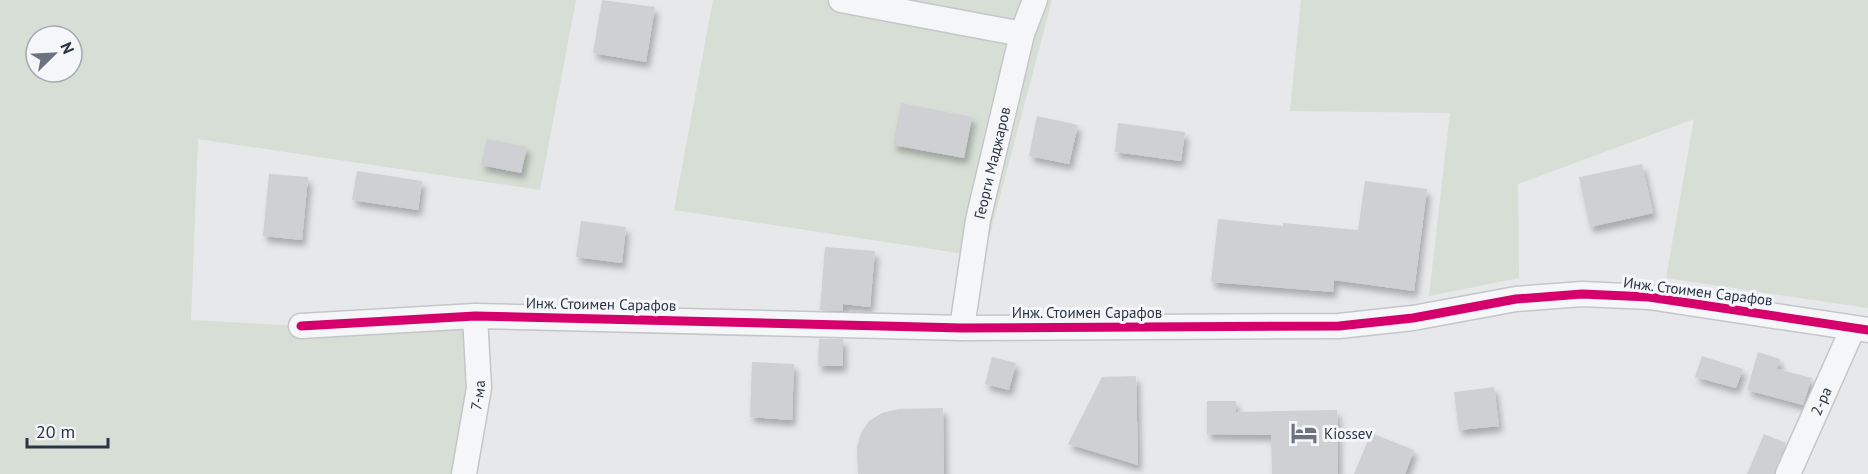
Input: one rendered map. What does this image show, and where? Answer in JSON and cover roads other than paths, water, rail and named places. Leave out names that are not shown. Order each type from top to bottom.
[{"type":"street","points":[[841,0],[1022,34]]},
{"type":"street","name":"Георги Маджаров","points":[[962,328],[978,220],[1022,34],[1035,0]]},
{"type":"street","name":"Инж. Стоимен Сарафов","points":[[301,326],[475,316],[962,328],[1339,326],[1413,318],[1516,299],[1582,294],[1649,297],[1860,329]]},
{"type":"street","name":"7-ма","points":[[464,474],[479,388],[475,316]]},
{"type":"street","name":"2-ра","points":[[1788,474],[1860,329]]},
{"type":"place","name":"Kiossev","points":[[1304,433]]}]
